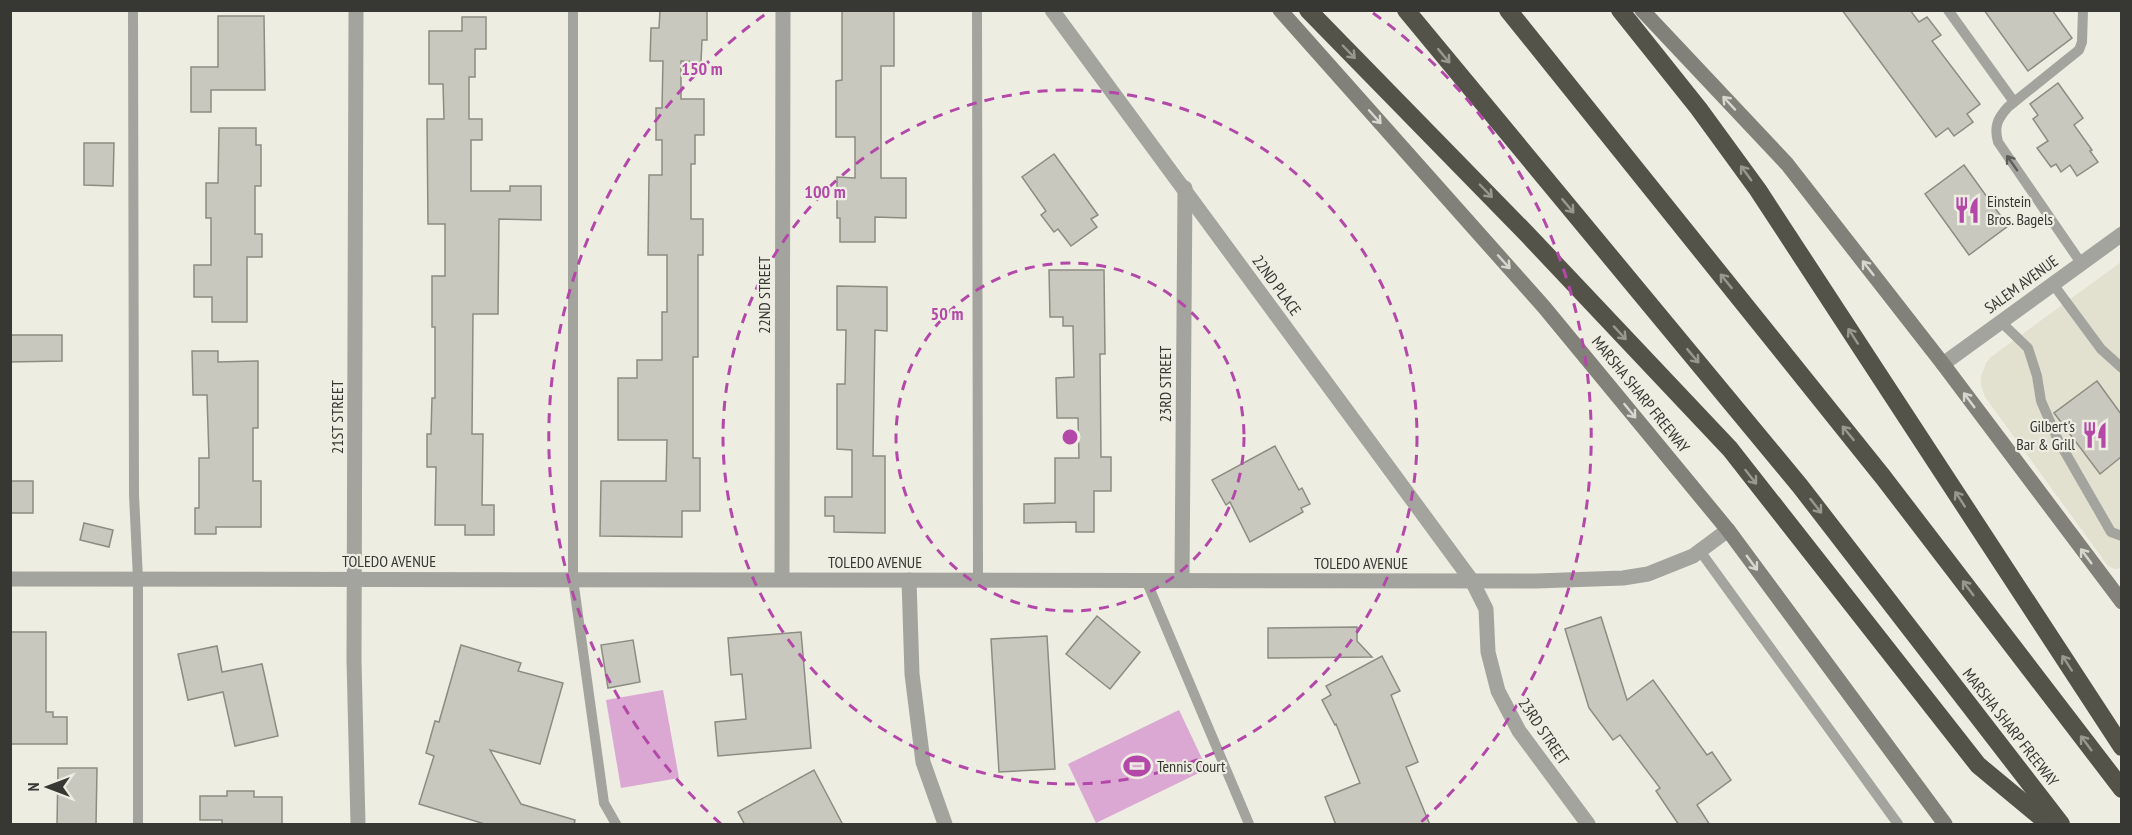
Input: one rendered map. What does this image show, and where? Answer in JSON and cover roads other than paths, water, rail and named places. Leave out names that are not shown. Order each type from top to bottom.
[{"type":"highway","points":[[1308,10],[1526,233],[1730,449],[1978,765],[2049,825]]},
{"type":"highway","name":"MARSHA SHARP FREEWAY","points":[[1406,10],[1800,486],[2061,825]]},
{"type":"highway","points":[[1508,10],[1883,477],[2121,789]]},
{"type":"highway","points":[[1620,10],[1699,109],[1758,190],[2121,747]]},
{"type":"main road","name":"MARSHA SHARP FREEWAY","points":[[1280,10],[1544,307],[1728,530],[1945,825]]},
{"type":"main road","points":[[1642,10],[1787,164],[2121,601]]},
{"type":"street","name":"21ST STREET","points":[[356,10],[355,579],[358,825]]},
{"type":"street","name":"22ND STREET","points":[[782,579],[783,10]]},
{"type":"street","name":"22ND PLACE","points":[[1052,10],[1472,581]]},
{"type":"street","name":"23RD STREET","points":[[1182,580],[1185,188]]},
{"type":"street","name":"SALEM AVENUE","points":[[1942,364],[2121,234]]},
{"type":"street","name":"TOLEDO AVENUE","points":[[10,579],[1536,581],[1623,578],[1648,574],[1693,556],[1728,530]]},
{"type":"street","points":[[909,580],[912,674],[923,762],[945,825]]},
{"type":"street","name":"23RD STREET","points":[[1472,581],[1486,609],[1488,652],[1498,691],[1519,731],[1588,825]]},
{"type":"lane","points":[[133,10],[134,495],[138,579],[138,825]]},
{"type":"lane","points":[[573,10],[573,579],[604,802],[616,825]]},
{"type":"lane","points":[[977,10],[978,580]]},
{"type":"lane","points":[[1948,10],[2014,102]]},
{"type":"lane","points":[[2081,263],[1998,142],[1996,125],[1998,118],[2014,102],[2079,50],[2082,42],[2083,10]]},
{"type":"lane","points":[[2053,284],[2101,349],[2121,368]]},
{"type":"lane","points":[[2001,321],[2028,348],[2037,376],[2041,401],[2058,440],[2111,532],[2121,536]]},
{"type":"lane","points":[[1700,551],[1898,825]]},
{"type":"lane","points":[[1146,580],[1249,825]]},
{"type":"place","name":"Einstein Bros. Bagels","points":[[1967,210]]},
{"type":"place","name":"Gilbert's Bar & Grill","points":[[2095,435]]},
{"type":"place","name":"Tennis Court","points":[[1137,766]]}]
